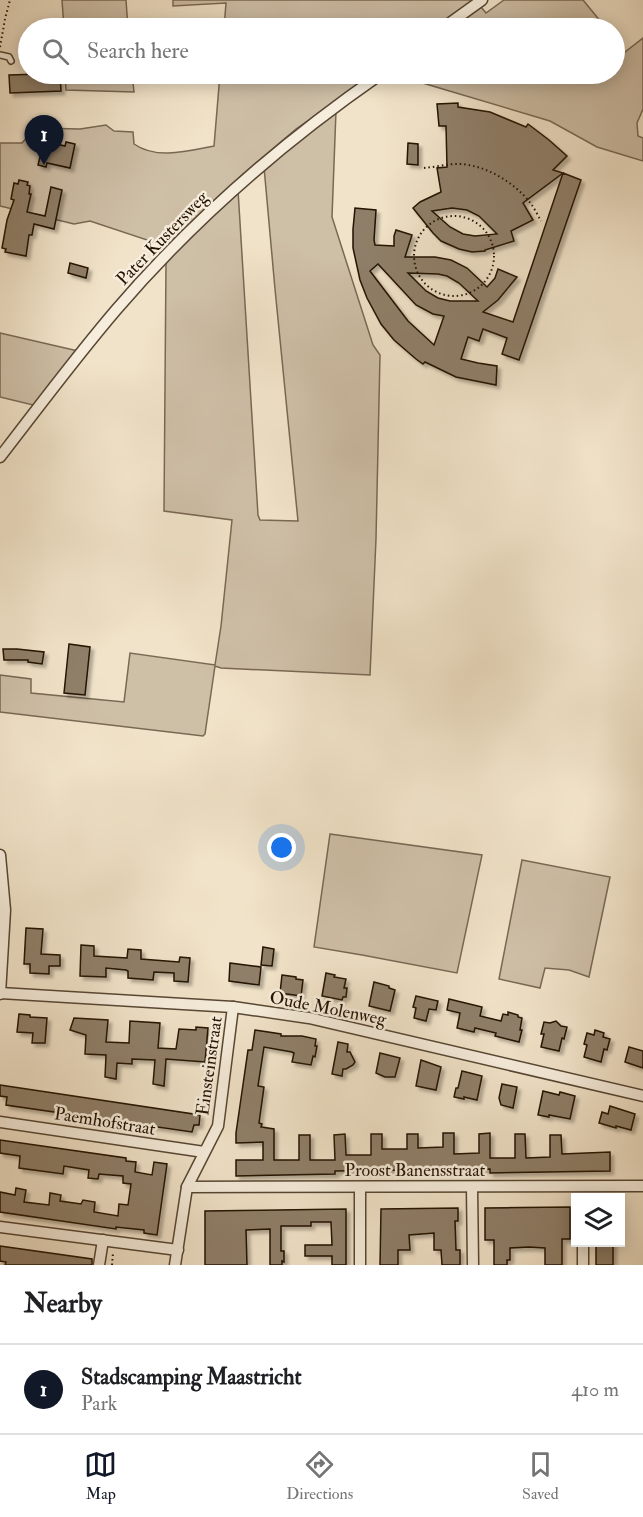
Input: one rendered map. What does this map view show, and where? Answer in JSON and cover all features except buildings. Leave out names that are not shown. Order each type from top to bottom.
[{"type":"street","points":[[457,18],[482,0]]},
{"type":"street","name":"Pater Kustersweg","points":[[0,457],[116,310],[173,248],[270,158],[310,125],[367,84]]},
{"type":"street","points":[[0,855],[5,910],[0,993]]},
{"type":"street","name":"Oude Molenweg","points":[[0,993],[233,1007],[309,1018],[643,1096]]},
{"type":"street","name":"Einsteinstraat","points":[[175,1265],[187,1187],[218,1126],[233,1007]]},
{"type":"street","name":"Paemhofstraat","points":[[0,1122],[204,1152]]},
{"type":"street","name":"Proost Banensstraat","points":[[187,1187],[472,1187],[582,1192],[643,1186]]},
{"type":"street","points":[[360,1187],[360,1265]]},
{"type":"street","points":[[472,1187],[473,1265]]},
{"type":"street","points":[[0,1227],[178,1250]]},
{"type":"street","points":[[99,1265],[103,1240]]},
{"type":"street","points":[[583,1247],[583,1265]]},
{"type":"lane","points":[[0,55],[9,57],[11,61]]},
{"type":"path","points":[[0,47],[10,0]]},
{"type":"path","points":[[424,168],[458,164],[487,171],[503,178],[530,203],[541,221]]},
{"type":"path","points":[[455,215],[468,217],[486,230],[493,252],[492,262],[484,284],[472,293],[453,296],[437,293],[423,282],[417,274],[413,261],[416,242],[426,226],[439,218],[455,215]]},
{"type":"shaded area","points":[[62,0],[126,0],[127,18],[63,18]]},
{"type":"shaded area","points":[[173,0],[477,0],[452,18],[225,18],[226,3],[173,6]]},
{"type":"shaded area","points":[[504,0],[583,0],[598,18],[466,18],[481,7],[486,13]]},
{"type":"shaded area","points":[[643,38],[643,109],[637,123],[638,136],[643,138],[643,161],[597,147],[550,121],[426,84],[625,84],[625,52]]},
{"type":"shaded area","points":[[66,84],[133,84],[134,92],[66,90]]},
{"type":"shaded area","points":[[219,84],[360,84],[296,129],[243,174],[168,247],[90,221],[74,224],[0,206],[0,143],[22,143],[35,128],[80,129],[106,125],[114,131],[133,132],[134,144],[153,152],[173,153],[214,146]]},
{"type":"shaded area","points":[[336,111],[332,217],[373,345],[380,355],[370,675],[215,666],[203,736],[0,712],[0,675],[31,679],[31,693],[124,702],[130,653],[215,665],[232,520],[164,511],[166,262],[238,190],[258,515],[260,520],[298,521],[264,167]]},
{"type":"shaded area","points":[[0,333],[78,351],[37,406],[0,397]]},
{"type":"shaded area","points":[[330,834],[482,855],[457,973],[314,947]]},
{"type":"shaded area","points":[[522,860],[610,877],[589,977],[569,970],[545,968],[540,988],[499,979]]},
{"type":"place","name":"Stadscamping Maastricht","points":[[44,165]]}]
